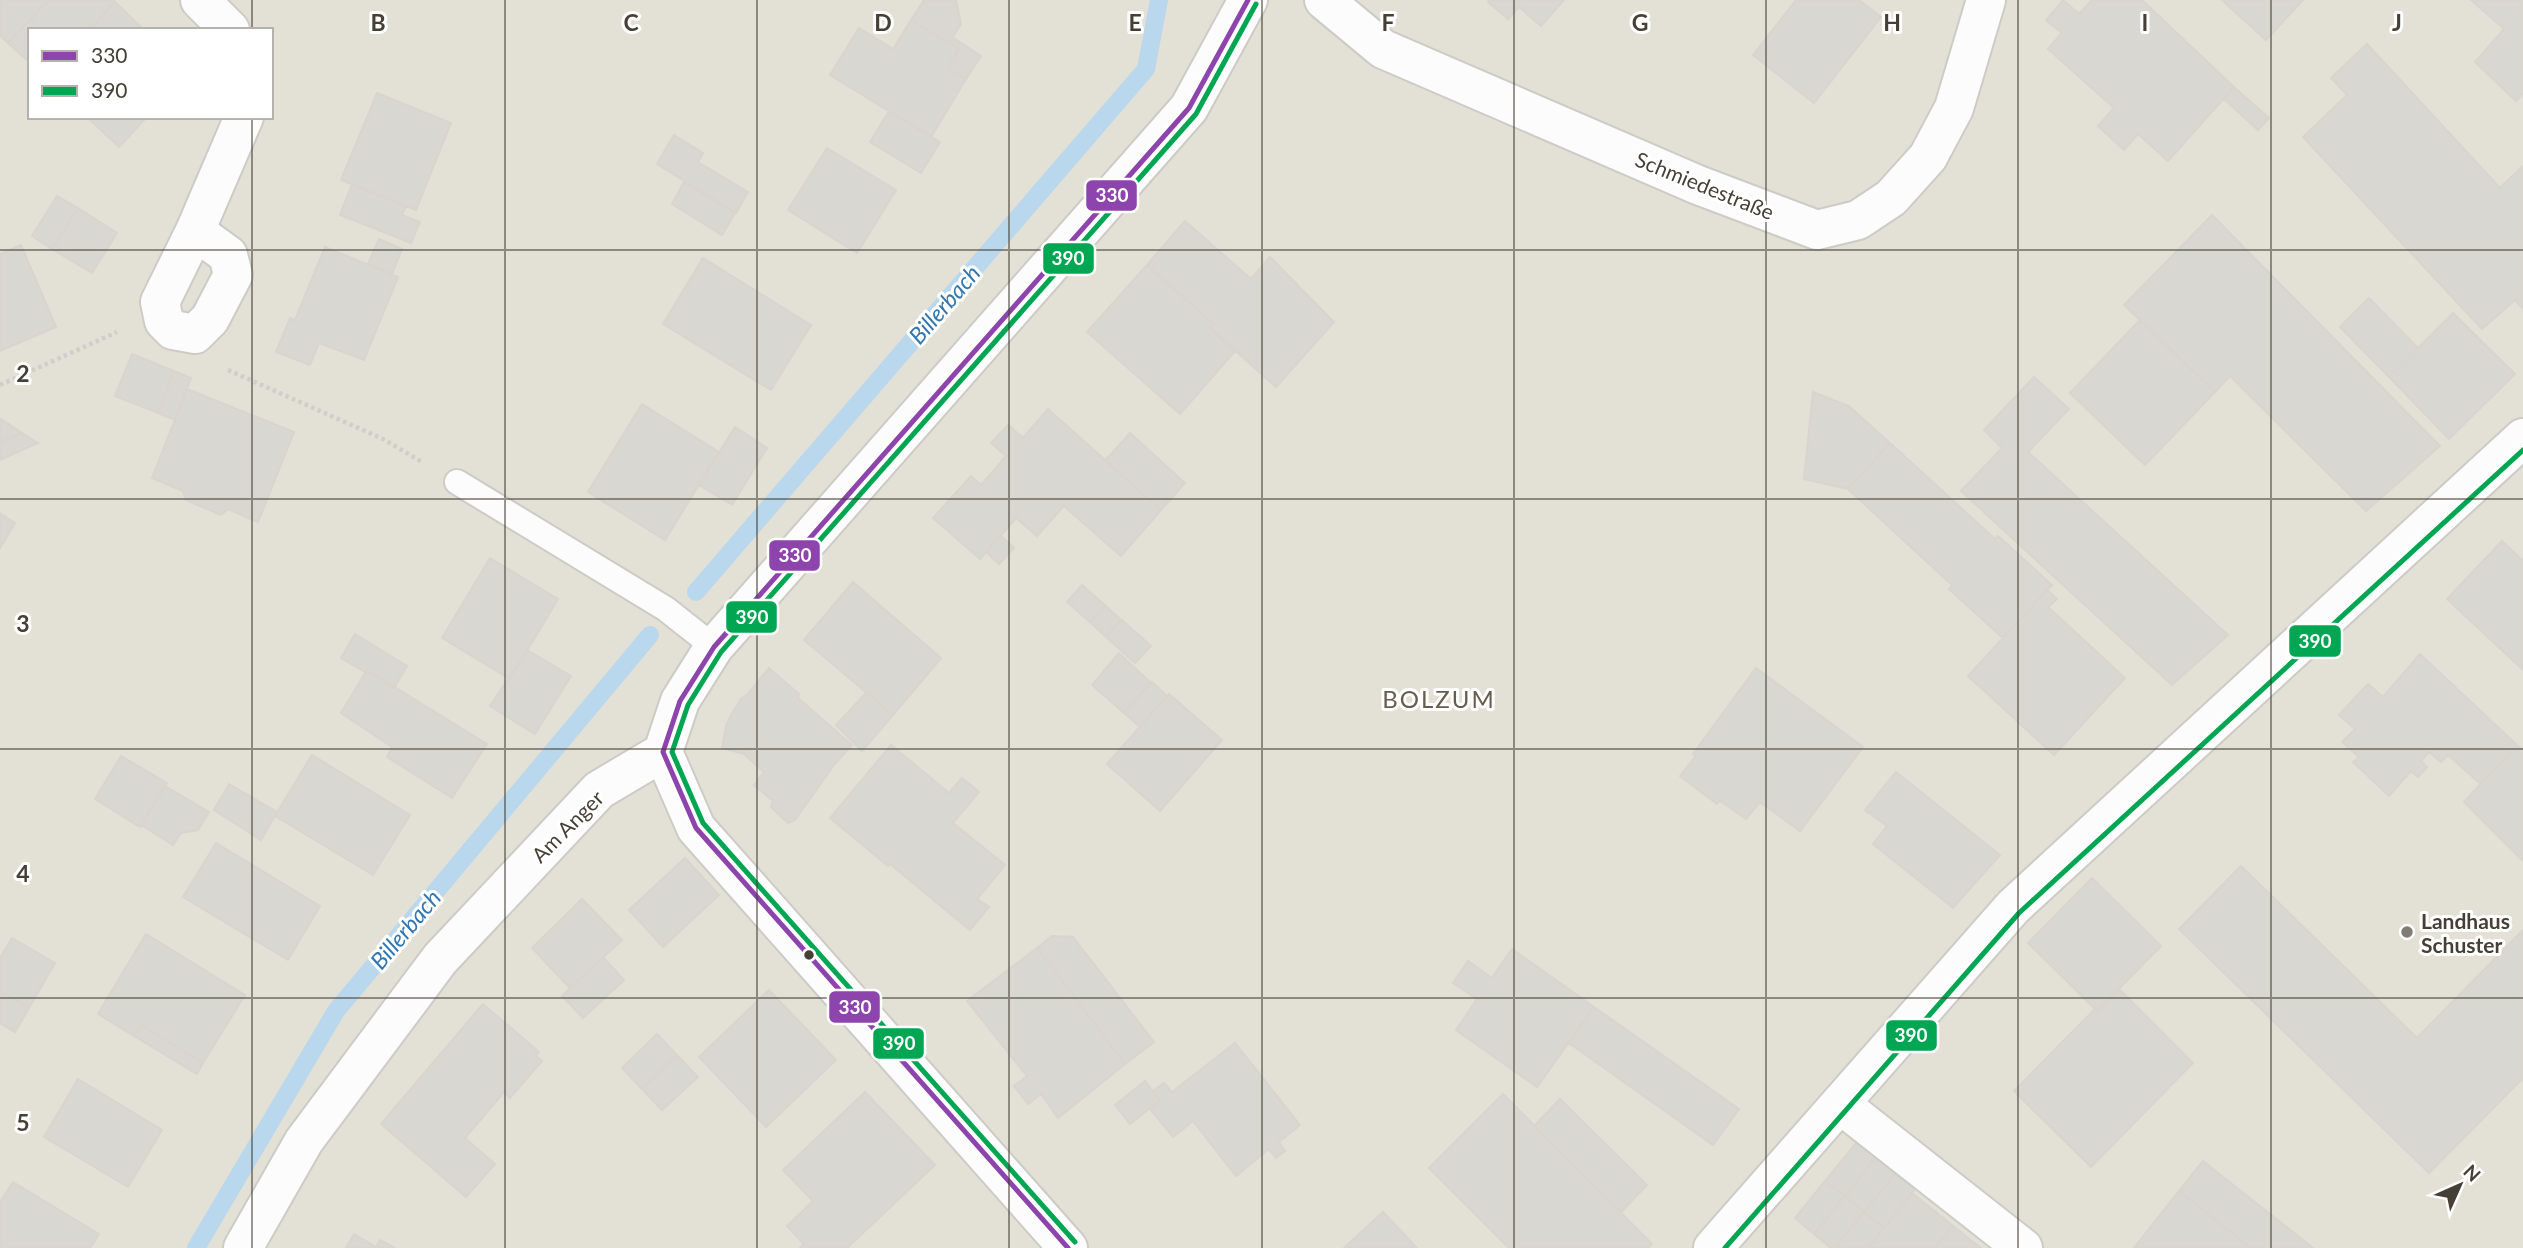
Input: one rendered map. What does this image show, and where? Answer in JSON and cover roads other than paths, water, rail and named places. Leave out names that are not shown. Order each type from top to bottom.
[{"type":"street","points":[[200,0],[228,28]]},
{"type":"street","points":[[1069,1248],[696,828],[663,752],[680,701],[714,648],[1189,108],[1248,0]]},
{"type":"street","name":"Schmiedestraße","points":[[1324,0],[1383,49],[1698,185],[1817,230],[1858,220],[1891,198],[1928,157],[1954,108],[1986,0]]},
{"type":"street","points":[[195,231],[228,255],[233,275],[210,319],[195,334],[170,337],[163,321],[160,302],[195,231],[243,119]]},
{"type":"street","points":[[1713,1248],[2013,907],[2523,438]]},
{"type":"street","name":"Am Anger","points":[[243,1248],[304,1141],[440,959],[600,790],[663,752]]},
{"type":"street","points":[[1840,1104],[2024,1248]]},
{"type":"lane","points":[[457,482],[666,609],[714,648]]},
{"type":"waterway","name":"Billerbach","points":[[696,592],[1146,69],[1159,0]]},
{"type":"waterway","name":"Billerbach","points":[[196,1248],[336,1011],[650,635]]},
{"type":"place","name":"Landhaus Schuster","points":[[2407,932]]},
{"type":"district","name":"BOLZUM","points":[[1439,698]]}]
